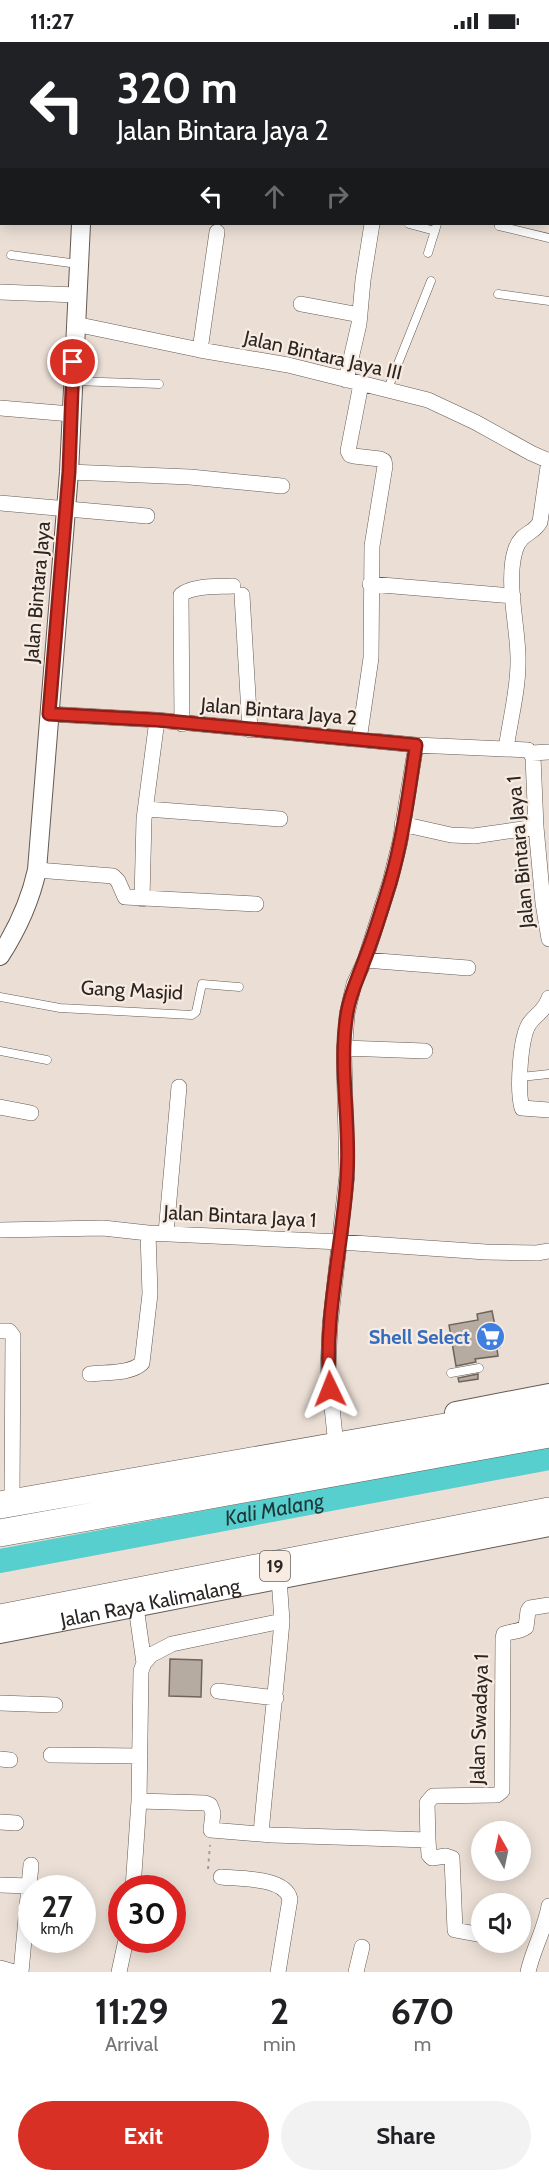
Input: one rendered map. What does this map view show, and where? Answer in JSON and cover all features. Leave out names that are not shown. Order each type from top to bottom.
[{"type":"highway","points":[[4,1500],[549,1410]]},
{"type":"highway","points":[[0,1533],[549,1434]]},
{"type":"highway","name":"19","points":[[0,1618],[549,1511]]},
{"type":"main road","points":[[4,1500],[549,1395]]},
{"type":"main road","name":"Jalan Raya Kalimalang","points":[[0,1632],[549,1526]]},
{"type":"street","name":"Jalan Bintara Jaya","points":[[0,956],[20,924],[37,870],[67,509],[81,225]]},
{"type":"street","points":[[359,740],[371,658],[372,546],[385,466],[384,461],[380,459],[350,455],[348,451],[360,315],[372,225]]},
{"type":"street","points":[[200,350],[217,232]]},
{"type":"street","points":[[0,292],[77,296]]},
{"type":"street","points":[[301,303],[360,315]]},
{"type":"street","name":"Jalan Bintara Jaya III","points":[[75,324],[200,350],[288,364],[428,400],[549,460]]},
{"type":"street","points":[[0,408],[72,414]]},
{"type":"street","points":[[506,749],[518,659],[513,596],[515,550],[526,533],[538,526],[546,513],[549,460]]},
{"type":"street","points":[[69,472],[190,477],[282,486]]},
{"type":"street","points":[[0,503],[147,516]]},
{"type":"street","points":[[370,584],[513,596]]},
{"type":"street","points":[[182,724],[182,595],[184,592],[195,589],[238,590],[250,730]]},
{"type":"street","name":"Jalan Bintara Jaya 2","points":[[49,714],[157,720],[416,745],[506,749]]},
{"type":"street","points":[[142,899],[144,819],[157,720]]},
{"type":"street","points":[[335,1436],[328,1369],[347,1175],[344,1048],[347,1014],[354,984],[390,882],[416,745]]},
{"type":"street","name":"Jalan Bintara Jaya 1","points":[[506,749],[523,749],[532,753],[536,827],[549,939]]},
{"type":"street","points":[[532,753],[549,752]]},
{"type":"street","points":[[147,809],[280,819]]},
{"type":"street","points":[[402,824],[451,835],[474,836],[536,827]]},
{"type":"street","points":[[37,870],[113,876],[118,881],[125,897],[256,903]]},
{"type":"street","points":[[364,960],[468,968]]},
{"type":"street","points":[[549,999],[547,1006],[531,1021],[525,1032],[520,1100],[522,1108],[549,1110]]},
{"type":"street","points":[[344,1048],[425,1051]]},
{"type":"street","points":[[166,1233],[178,1087]]},
{"type":"street","points":[[0,1107],[31,1113]]},
{"type":"street","name":"Jalan Bintara Jaya 1","points":[[0,1230],[103,1228],[148,1233],[486,1252],[537,1253],[549,1251]]},
{"type":"street","points":[[90,1374],[129,1370],[137,1368],[142,1363],[150,1294],[148,1233]]},
{"type":"street","points":[[0,1331],[9,1331],[13,1336],[4,1500]]},
{"type":"street","points":[[261,1834],[282,1621],[279,1578]]},
{"type":"street","name":"Jalan Swadaya 1","points":[[428,1840],[427,1803],[433,1796],[497,1795],[502,1791],[504,1634],[526,1627],[530,1608],[549,1605]]},
{"type":"street","points":[[136,1607],[144,1663]]},
{"type":"street","points":[[134,1875],[139,1801],[141,1671],[144,1663],[151,1655],[172,1644],[282,1621]]},
{"type":"street","points":[[218,1691],[276,1698]]},
{"type":"street","points":[[0,1703],[56,1705]]},
{"type":"street","points":[[51,1755],[140,1756]]},
{"type":"street","points":[[139,1801],[210,1805],[213,1813],[211,1830],[428,1840],[429,1856],[452,1858],[455,1930],[471,1933]]},
{"type":"street","points":[[0,1822],[16,1823]]},
{"type":"street","points":[[30,1875],[31,1865]]},
{"type":"street","points":[[221,1877],[262,1880],[284,1887],[288,1892],[290,1899],[278,1972]]},
{"type":"street","points":[[0,1885],[18,1886]]},
{"type":"street","points":[[528,1972],[547,1920],[549,1906]]},
{"type":"street","points":[[531,1944],[536,1945]]},
{"type":"street","points":[[356,1972],[362,1947]]},
{"type":"street","points":[[21,1972],[23,1953]]},
{"type":"street","points":[[119,1972],[123,1953]]},
{"type":"street","points":[[0,1968],[14,1972]]},
{"type":"lane","points":[[418,225],[436,227],[428,253]]},
{"type":"lane","points":[[499,226],[549,238]]},
{"type":"lane","points":[[11,255],[79,264]]},
{"type":"lane","points":[[387,391],[431,281]]},
{"type":"lane","points":[[498,294],[549,301]]},
{"type":"lane","points":[[73,381],[159,384]]},
{"type":"lane","name":"Gang Masjid","points":[[0,997],[60,1008],[192,1015],[196,1012],[202,984],[239,987]]},
{"type":"lane","points":[[0,1051],[47,1060]]},
{"type":"lane","points":[[521,1077],[549,1074]]},
{"type":"lane","points":[[451,1373],[479,1368]]},
{"type":"path","points":[[211,1830],[208,1874],[221,1877]]},
{"type":"building","points":[[492,1311],[495,1326],[500,1327],[498,1356],[475,1359],[476,1362],[456,1366],[449,1325],[478,1320],[477,1314]]},
{"type":"building","points":[[478,1374],[478,1379],[459,1382],[458,1378]]},
{"type":"building","points":[[170,1659],[202,1660],[201,1697],[169,1696]]},
{"type":"waterway","name":"Kali Malang","points":[[0,1561],[549,1458]]},
{"type":"place","name":"Shell Select","points":[[491,1337]]},
{"type":"route","points":[[73,362],[69,472],[49,714],[157,720],[416,745],[400,842],[390,882],[354,984],[347,1014],[344,1056],[347,1175],[330,1326],[328,1369],[330,1389]]}]
